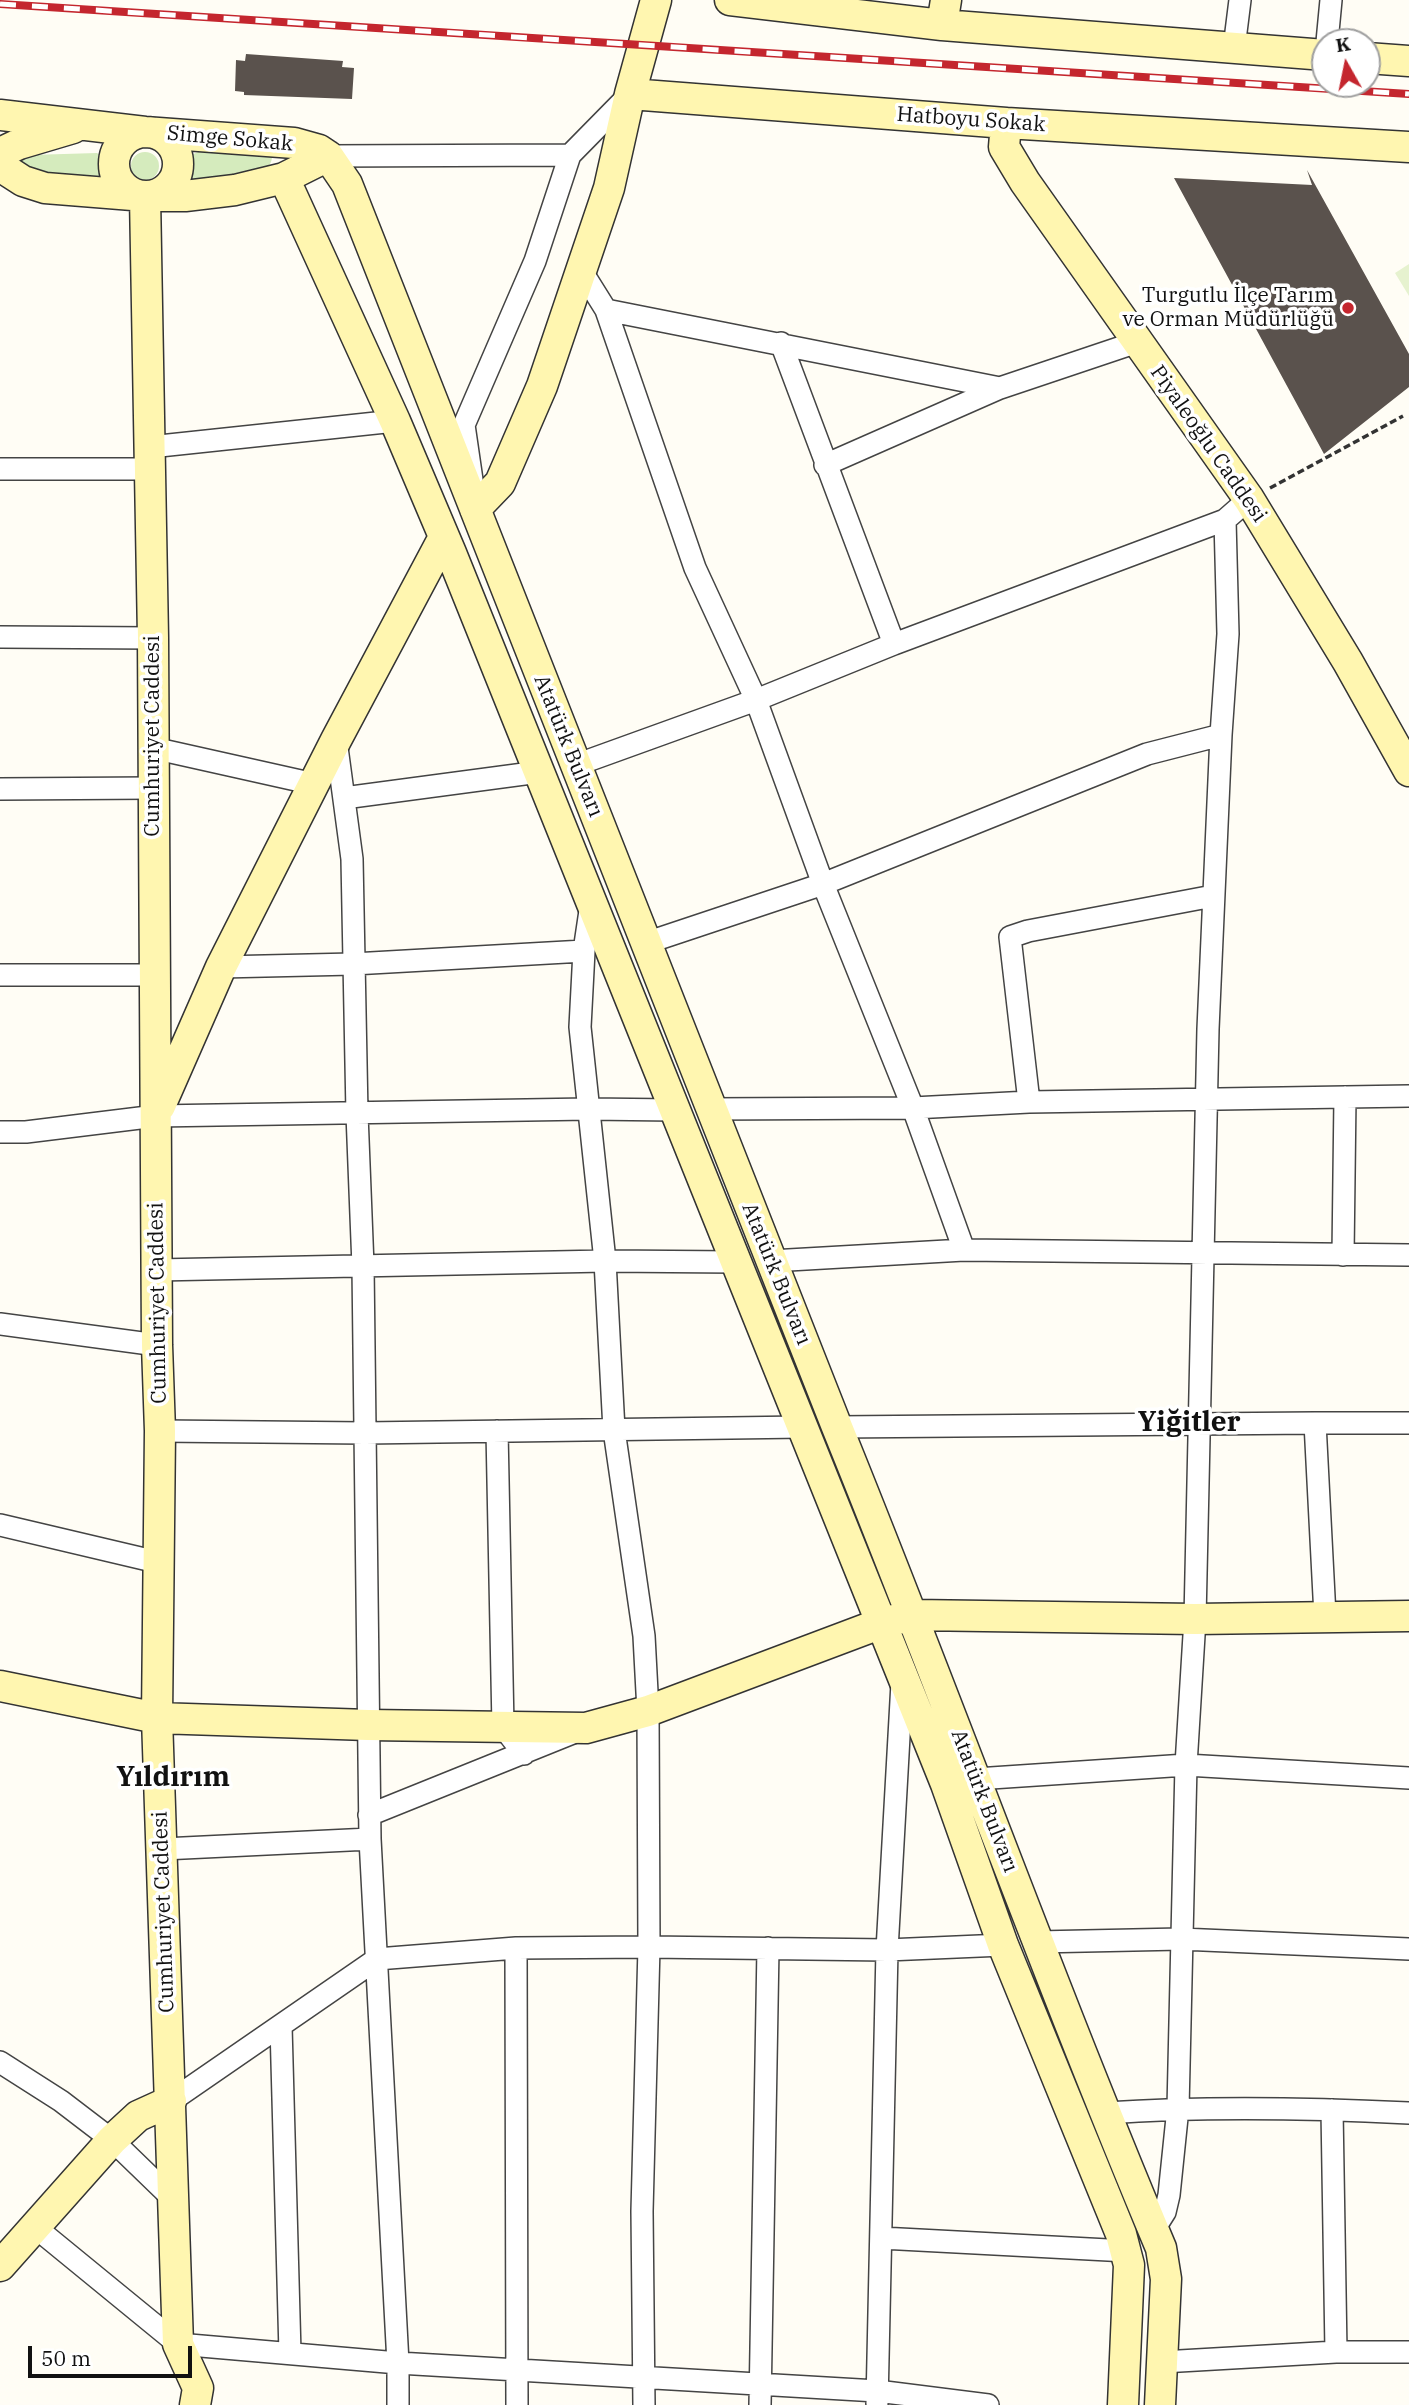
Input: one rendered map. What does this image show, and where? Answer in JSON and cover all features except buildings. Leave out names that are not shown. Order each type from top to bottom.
[{"type":"main road","points":[[475,509],[500,483],[542,386],[609,188],[630,94],[656,0]]},
{"type":"main road","points":[[730,0],[944,13],[1234,48],[1311,54]]},
{"type":"main road","points":[[1381,59],[1409,61]]},
{"type":"main road","name":"Hatboyu Sokak","points":[[630,94],[1006,123],[1409,147]]},
{"type":"main road","name":"Simge Sokak","points":[[0,115],[145,132],[294,143],[328,156]]},
{"type":"main road","name":"Piyaleoğlu Caddesi","points":[[1006,123],[1004,147],[1024,183],[1249,499],[1348,662],[1409,772]]},
{"type":"main road","points":[[0,153],[83,124]]},
{"type":"main road","points":[[145,132],[164,138],[172,145],[178,164],[176,174],[164,191],[145,197],[125,189],[117,180],[114,159],[125,140],[134,134],[145,132]]},
{"type":"main road","name":"Simge Sokak","points":[[0,166],[23,181],[45,188],[145,197],[212,194],[284,178],[328,156]]},
{"type":"main road","name":"Atatürk Bulvarı","points":[[328,156],[347,184],[771,1261],[914,1615],[1037,1942],[1165,2263],[1160,2405]]},
{"type":"main road","name":"Atatürk Bulvarı","points":[[284,178],[395,421],[444,537],[592,902],[596,948],[675,1110],[946,1784],[1003,1945],[1126,2251],[1129,2265],[1123,2405]]},
{"type":"main road","name":"Cumhuriyet Caddesi","points":[[145,197],[153,638],[157,1345],[160,1431],[157,1718],[178,2344],[198,2388],[195,2405]]},
{"type":"main road","points":[[156,1116],[222,967],[336,740],[444,537]]},
{"type":"main road","points":[[539,772],[576,765]]},
{"type":"main road","points":[[596,948],[646,943]]},
{"type":"main road","points":[[675,1110],[711,1109]]},
{"type":"main road","points":[[736,1262],[771,1261]]},
{"type":"main road","points":[[803,1427],[837,1427]]},
{"type":"main road","points":[[0,1686],[157,1718],[368,1725],[586,1727],[648,1711],[882,1623],[914,1615],[1195,1619],[1409,1616]]},
{"type":"main road","points":[[946,1784],[976,1779]]},
{"type":"main road","points":[[1003,1945],[1037,1942]]},
{"type":"main road","points":[[0,2266],[112,2140],[138,2116],[171,2101]]},
{"type":"main road","points":[[1076,2124],[1106,2113]]},
{"type":"main road","points":[[1126,2251],[1153,2231]]},
{"type":"street","points":[[1234,48],[1240,0]]},
{"type":"street","points":[[1328,28],[1331,0]]},
{"type":"street","points":[[475,509],[464,425],[535,261],[570,155],[630,94]]},
{"type":"street","points":[[328,156],[570,155]]},
{"type":"street","points":[[581,270],[606,310],[695,569],[756,700],[823,884],[913,1108],[964,1250]]},
{"type":"street","points":[[606,310],[1000,388]]},
{"type":"street","points":[[825,465],[1000,388],[1137,342]]},
{"type":"street","points":[[781,343],[894,644]]},
{"type":"street","points":[[0,469],[150,458],[395,421]]},
{"type":"street","points":[[576,765],[756,700],[894,644],[1224,520],[1249,499]]},
{"type":"street","points":[[1153,2231],[1165,2212],[1169,2195],[1178,2108],[1186,1765],[1195,1619],[1213,896],[1228,635],[1224,520]]},
{"type":"street","points":[[0,637],[153,638]]},
{"type":"street","points":[[646,943],[823,884],[1147,754],[1221,735]]},
{"type":"street","points":[[336,740],[352,859],[356,1114],[363,1266],[369,1815],[398,2405]]},
{"type":"street","points":[[153,748],[314,784]]},
{"type":"street","points":[[344,798],[539,772]]},
{"type":"street","points":[[0,789],[153,788]]},
{"type":"street","points":[[1029,1102],[1010,937],[1213,896]]},
{"type":"street","points":[[222,967],[353,964],[596,948],[580,1027],[605,1261],[614,1430],[644,1636],[648,1711],[649,1947],[642,2211],[644,2405]]},
{"type":"street","points":[[0,975],[155,975]]},
{"type":"street","points":[[711,1109],[913,1108],[1029,1102],[1409,1096]]},
{"type":"street","points":[[1343,1255],[1345,1097]]},
{"type":"street","points":[[0,1132],[26,1132],[156,1116],[675,1110]]},
{"type":"street","points":[[771,1261],[964,1250],[1409,1255]]},
{"type":"street","points":[[157,1270],[605,1261],[736,1262]]},
{"type":"street","points":[[0,1324],[157,1345]]},
{"type":"street","points":[[1315,1423],[1325,1616]]},
{"type":"street","points":[[837,1427],[1409,1423]]},
{"type":"street","points":[[160,1431],[365,1433],[803,1427]]},
{"type":"street","points":[[497,1431],[503,1727],[524,1754]]},
{"type":"street","points":[[0,1525],[157,1562]]},
{"type":"street","points":[[877,2398],[887,1950],[902,1674]]},
{"type":"street","points":[[369,1815],[586,1727]]},
{"type":"street","points":[[976,1779],[1186,1765],[1409,1778]]},
{"type":"street","points":[[163,1849],[370,1839]]},
{"type":"street","points":[[1037,1942],[1181,1939],[1409,1949]]},
{"type":"street","points":[[171,2101],[377,1959],[516,1948],[887,1950],[1003,1945]]},
{"type":"street","points":[[516,1948],[517,2405]]},
{"type":"street","points":[[760,2405],[768,1948]]},
{"type":"street","points":[[281,2026],[290,2353]]},
{"type":"street","points":[[0,2062],[61,2101],[112,2140],[175,2201]]},
{"type":"street","points":[[1106,2113],[1178,2108],[1332,2109],[1409,2113]]},
{"type":"street","points":[[1332,2109],[1336,2352]]},
{"type":"street","points":[[35,2227],[178,2344],[398,2363],[761,2384],[877,2398],[988,2405]]},
{"type":"street","points":[[881,2238],[1126,2251]]},
{"type":"street","points":[[1162,2362],[1336,2352],[1409,2352]]},
{"type":"path","points":[[1249,499],[1403,416]]},
{"type":"green space","points":[[202,151],[262,151],[272,158],[263,170],[212,186],[191,183],[187,163],[192,155]]},
{"type":"green space","points":[[145,152],[155,156],[159,166],[155,176],[145,180],[135,176],[131,166],[135,156]]},
{"type":"green space","points":[[97,153],[105,159],[103,178],[88,183],[31,170],[21,162],[22,158],[31,155]]},
{"type":"green space","points":[[1409,264],[1409,296],[1395,273]]},
{"type":"railway","points":[[0,4],[1409,94]]},
{"type":"place","name":"Turgutlu İlçe Tarım ve Orman Müdürlüğü","points":[[1348,308]]},
{"type":"district","name":"Yiğitler","points":[[1189,1423]]},
{"type":"district","name":"Yıldırım","points":[[173,1778]]}]
